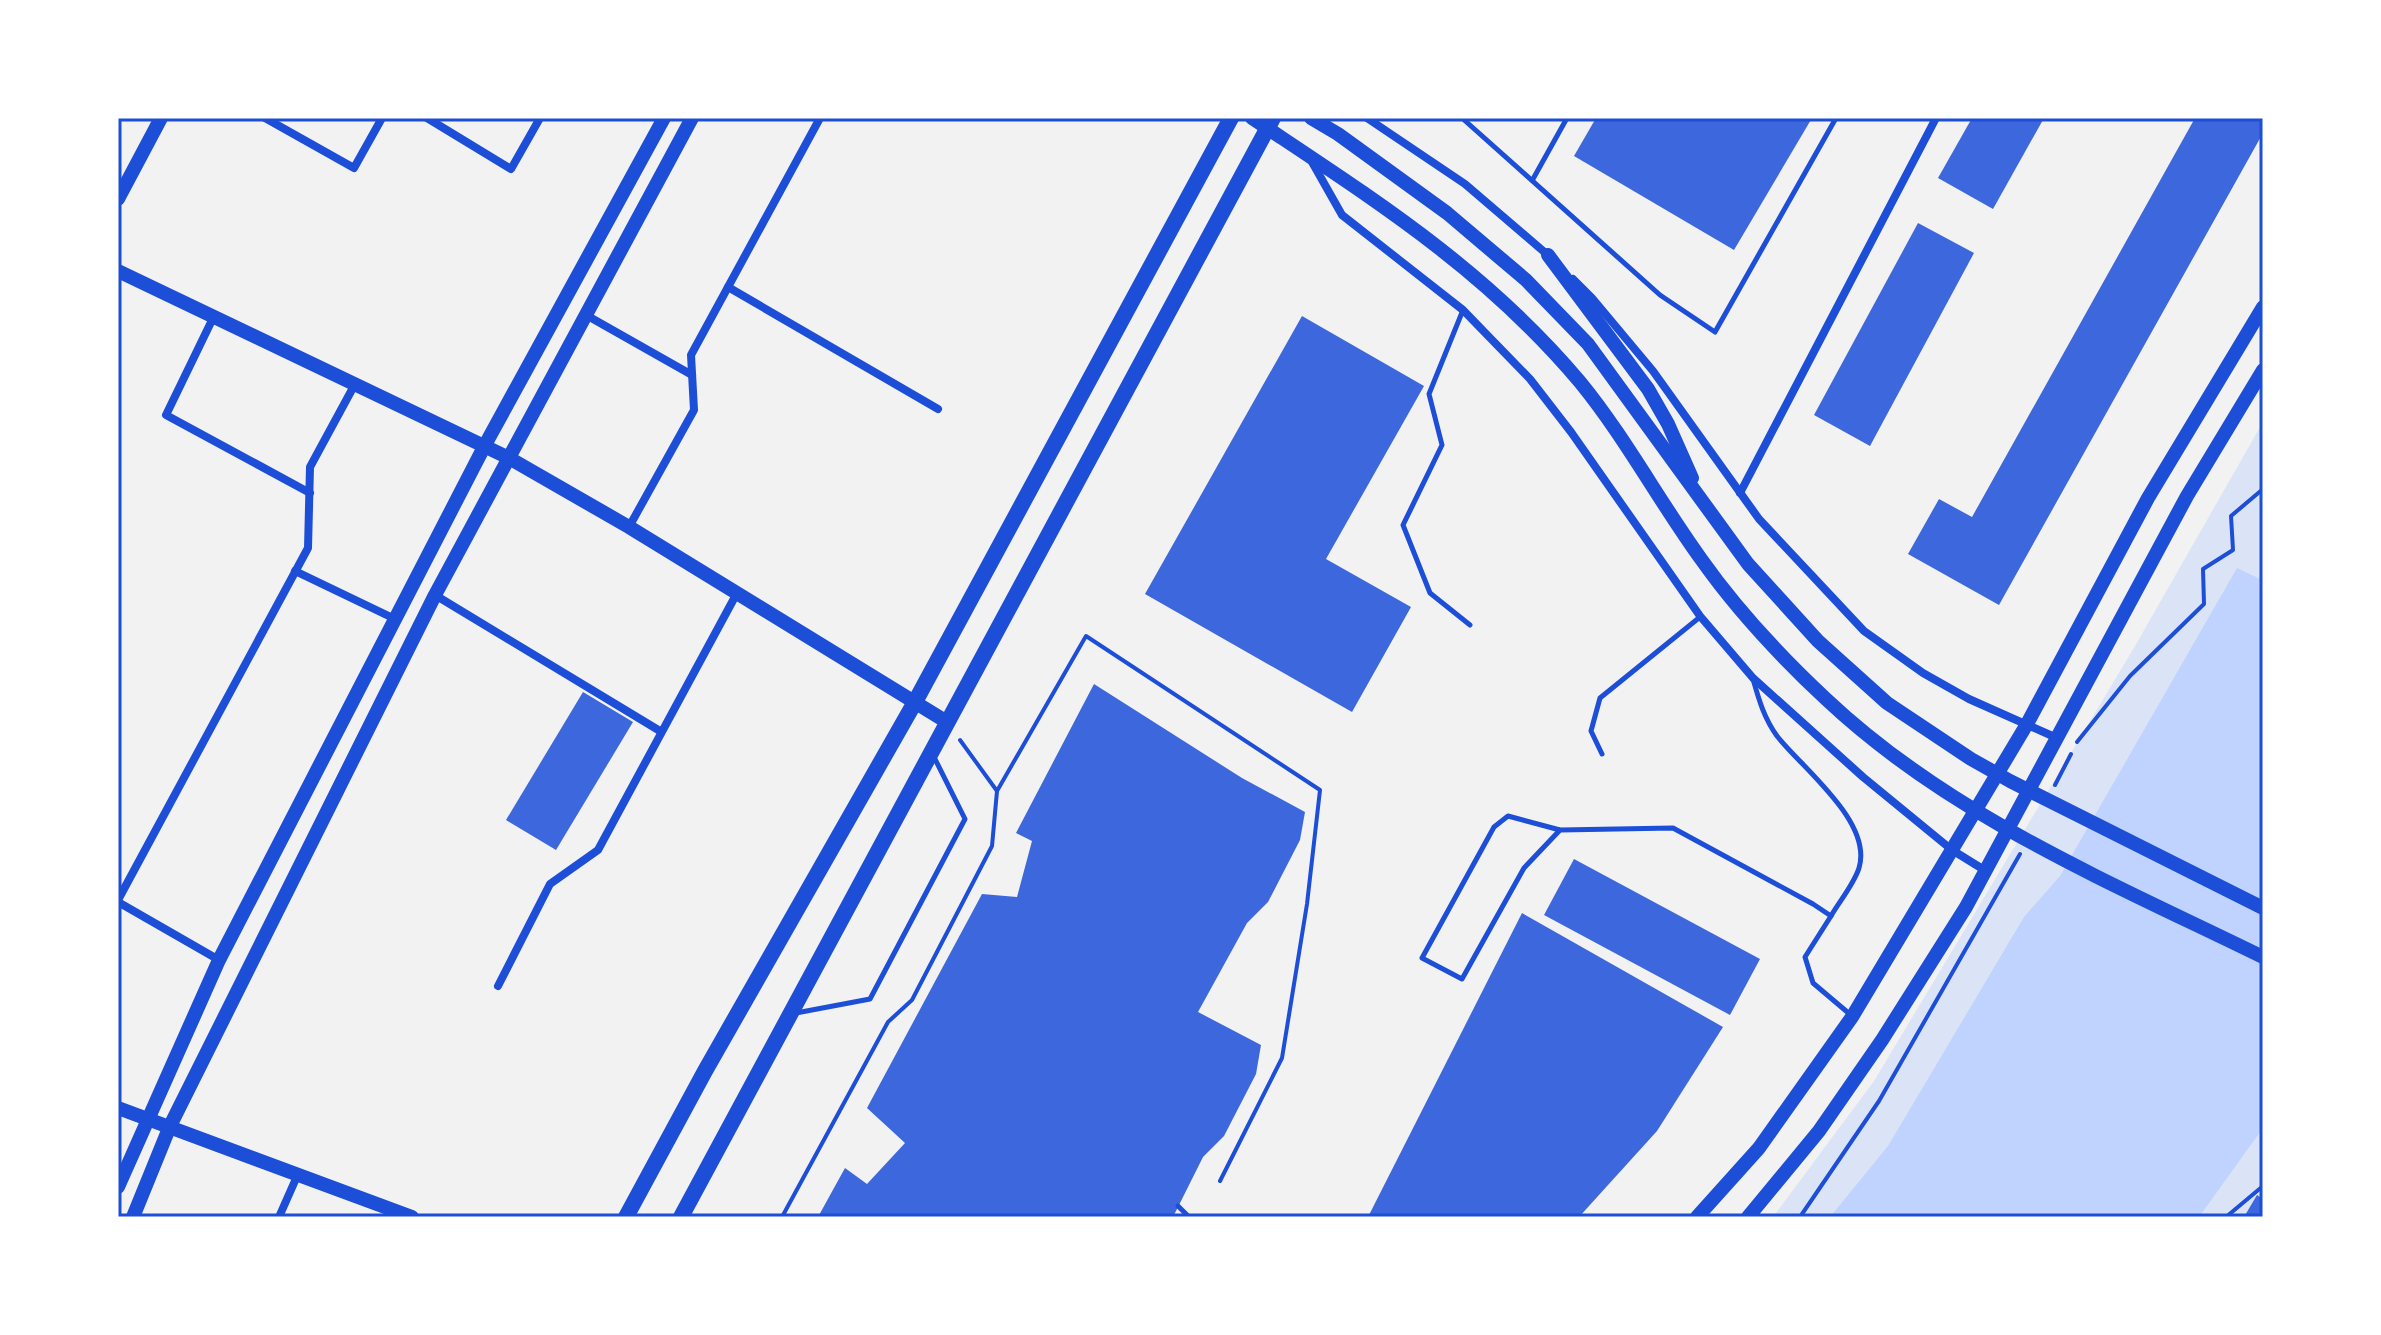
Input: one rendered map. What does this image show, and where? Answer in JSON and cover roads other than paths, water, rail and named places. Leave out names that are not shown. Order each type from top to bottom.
[{"type":"main road","points":[[118,199],[161,118]]},
{"type":"main road","points":[[118,1187],[219,960],[485,445],[664,118]]},
{"type":"main road","points":[[133,1217],[168,1132],[435,595],[692,118]]},
{"type":"main road","points":[[626,1217],[705,1071],[915,702],[1231,118]]},
{"type":"main road","points":[[1252,118],[1270,123],[1308,154],[1399,216],[1487,287],[1580,383],[1727,594],[1759,632],[1828,701],[1897,757],[1993,820],[2056,856],[2263,957]]},
{"type":"main road","points":[[1311,118],[1447,213],[1557,310],[1611,373],[1748,564],[1818,641],[1887,703],[2010,781],[2263,908]]},
{"type":"main road","points":[[1328,118],[1338,134]]},
{"type":"main road","points":[[681,1217],[1270,123]]},
{"type":"main road","points":[[1548,255],[1648,389],[1681,451],[1699,497]]},
{"type":"main road","points":[[118,271],[509,458],[629,527],[947,722]]},
{"type":"main road","points":[[1697,1217],[1759,1148],[1852,1017],[2027,724],[2148,498],[2263,307]]},
{"type":"main road","points":[[1748,1217],[1819,1131],[1882,1040],[1986,871],[2187,496],[2263,370]]},
{"type":"main road","points":[[118,1108],[147,1119],[168,1132],[197,1136],[412,1217]]},
{"type":"main road","points":[[131,1157],[168,1132]]},
{"type":"street","points":[[265,118],[354,168],[382,118]]},
{"type":"street","points":[[427,118],[511,169],[540,118]]},
{"type":"street","points":[[629,527],[694,410],[691,355],[820,118]]},
{"type":"street","points":[[1367,118],[1465,184],[1548,255],[1592,298],[1653,371],[1759,519],[1864,631],[1969,699],[2057,738]]},
{"type":"street","points":[[1740,493],[1936,118]]},
{"type":"street","points":[[1308,154],[1342,215],[1463,310],[1530,379],[1571,432],[1700,616],[1753,678],[1863,777],[1952,850],[1986,871]]},
{"type":"street","points":[[728,287],[938,409]]},
{"type":"street","points":[[586,315],[692,375]]},
{"type":"street","points":[[214,316],[166,415],[310,493]]},
{"type":"street","points":[[219,960],[118,901],[308,548],[310,467],[356,383]]},
{"type":"street","points":[[295,571],[395,619]]},
{"type":"street","points":[[498,986],[550,884],[598,850],[737,593]]},
{"type":"street","points":[[435,595],[660,731]]},
{"type":"street","points":[[279,1217],[298,1174]]},
{"type":"lane","points":[[1462,118],[1660,295],[1715,332],[1836,118]]},
{"type":"lane","points":[[1533,179],[1567,118]]},
{"type":"lane","points":[[1463,310],[1429,394],[1442,445],[1403,525],[1430,593],[1470,625]]},
{"type":"lane","points":[[1602,754],[1591,731],[1600,698],[1700,616]]},
{"type":"lane","points":[[1753,678],[1762,712],[1777,735],[1844,812],[1861,844],[1859,868],[1805,957],[1813,983],[1852,1017]]},
{"type":"lane","points":[[791,1014],[870,999],[965,819],[931,751]]},
{"type":"lane","points":[[1560,830],[1524,868],[1462,979],[1422,958],[1494,827],[1508,816],[1560,830],[1673,828],[1831,916]]},
{"type":"lane","points":[[1178,1206],[1189,1217]]},
{"type":"water","points":[[2237,568],[2260,579],[2263,575],[2263,1128],[2199,1217],[1830,1217],[1888,1146],[2024,917],[2060,876]]}]
